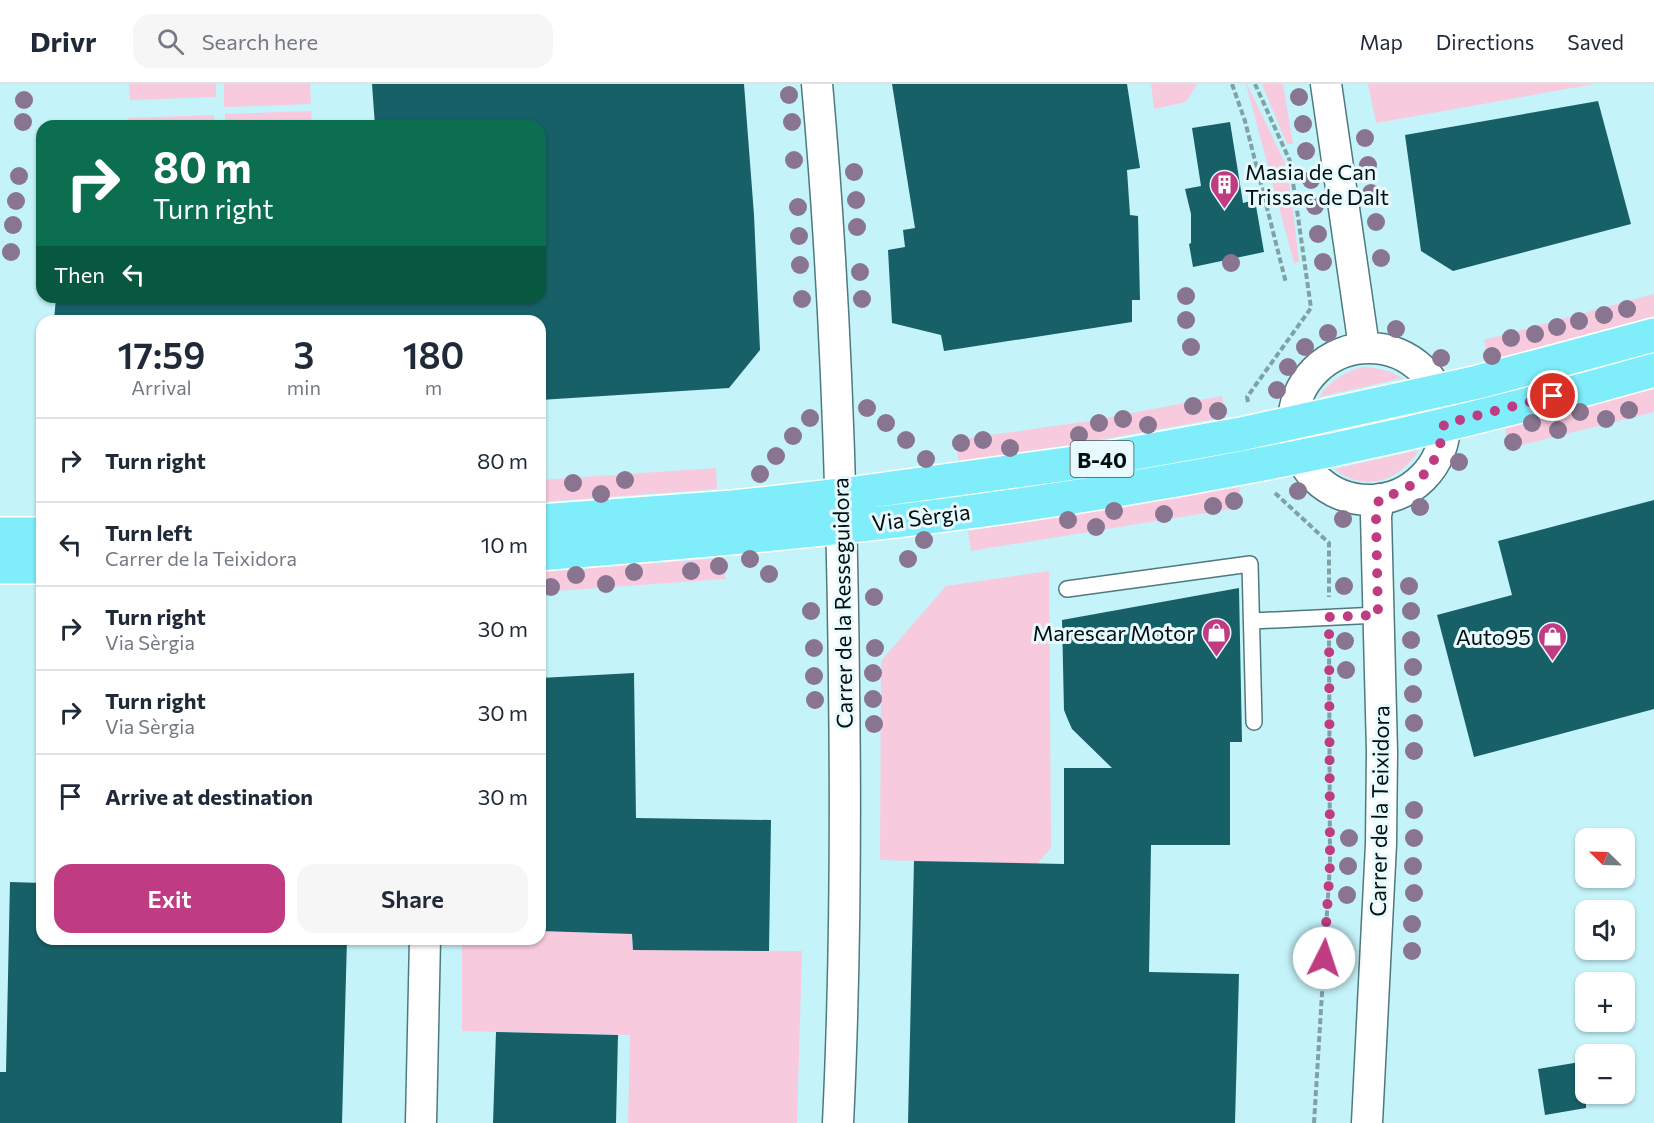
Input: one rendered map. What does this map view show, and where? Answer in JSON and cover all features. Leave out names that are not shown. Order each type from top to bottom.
[{"type":"main road","name":"Via Sèrgia","points":[[546,521],[732,507],[841,495],[1096,460],[1255,431],[1438,391],[1654,336]]},
{"type":"main road","name":"Via Sèrgia","points":[[546,554],[733,539],[954,514],[1101,493],[1261,464],[1444,424],[1654,369]]},
{"type":"main road","points":[[0,534],[36,534]]},
{"type":"main road","points":[[0,567],[36,567]]},
{"type":"street","name":"Carrer de la Resseguidora","points":[[816,84],[828,210],[842,527],[845,814],[844,1006],[838,1123]]},
{"type":"street","points":[[1326,84],[1364,348]]},
{"type":"street","points":[[1364,348],[1382,349],[1407,358],[1428,375],[1438,391],[1443,407],[1442,445],[1433,465],[1418,481],[1400,493],[1379,499],[1360,500],[1341,495],[1317,479],[1299,456],[1292,423],[1296,400],[1306,380],[1322,364],[1342,352],[1364,348]]},
{"type":"street","name":"Carrer de la Teixidora","points":[[1367,1123],[1381,844],[1382,752],[1376,516],[1379,499]]},
{"type":"street","points":[[422,1123],[425,945]]},
{"type":"lane","points":[[1067,589],[1250,564],[1254,722]]},
{"type":"lane","points":[[1252,621],[1378,615]]},
{"type":"path","points":[[1232,84],[1245,121],[1286,283]]},
{"type":"path","points":[[1255,84],[1290,161],[1311,308],[1247,397],[1255,431]]},
{"type":"path","points":[[1276,196],[1291,194]]},
{"type":"path","points":[[1261,464],[1265,484],[1329,543],[1330,864],[1314,1123]]},
{"type":"shaded area","points":[[129,84],[216,84],[216,97],[130,100]]},
{"type":"shaded area","points":[[224,84],[310,84],[311,104],[224,107]]},
{"type":"shaded area","points":[[1151,84],[1197,84],[1186,102],[1154,109]]},
{"type":"shaded area","points":[[1246,84],[1284,161],[1291,194],[1299,262],[1294,263]]},
{"type":"shaded area","points":[[1262,84],[1283,84],[1293,144],[1287,144]]},
{"type":"shaded area","points":[[1368,84],[1594,84],[1376,123]]},
{"type":"shaded area","points":[[311,111],[312,120],[225,120],[225,114]]},
{"type":"shaded area","points":[[214,115],[214,120],[128,120],[128,118]]},
{"type":"shaded area","points":[[1654,294],[1654,316],[1489,361],[1484,340]]},
{"type":"shaded area","points":[[1362,367],[1383,370],[1403,378],[1319,397],[1338,378]]},
{"type":"shaded area","points":[[1654,389],[1654,412],[1510,448],[1504,426]]},
{"type":"shaded area","points":[[1222,396],[1226,417],[959,462],[956,440],[1089,421]]},
{"type":"shaded area","points":[[1419,450],[1402,469],[1381,480],[1358,481],[1334,469]]},
{"type":"shaded area","points":[[716,468],[717,489],[546,502],[546,480]]},
{"type":"shaded area","points":[[1239,487],[1242,507],[971,551],[968,531]]},
{"type":"shaded area","points":[[723,558],[725,579],[546,592],[546,572]]},
{"type":"shaded area","points":[[1049,571],[1051,848],[1037,864],[880,860],[881,661],[946,586]]},
{"type":"shaded area","points":[[546,931],[632,934],[633,950],[802,951],[797,1123],[628,1123],[630,1035],[462,1031],[462,945],[546,945]]},
{"type":"building","points":[[372,84],[744,84],[754,215],[760,350],[729,388],[546,400],[546,315],[54,315],[56,303],[546,303],[546,120],[375,120]]},
{"type":"building","points":[[892,84],[1127,84],[1140,168],[1127,170],[1130,215],[1138,216],[1140,300],[1132,300],[1132,322],[944,351],[941,335],[892,323],[888,250],[905,247],[903,230],[915,228]]},
{"type":"building","points":[[1598,101],[1631,224],[1453,271],[1421,251],[1405,135]]},
{"type":"building","name":"Masia de Can Trissac de Dalt","points":[[1230,122],[1243,203],[1255,200],[1264,252],[1193,267],[1189,244],[1191,243],[1191,214],[1185,189],[1201,186],[1192,128]]},
{"type":"building","name":"Auto95","points":[[1654,500],[1654,709],[1474,757],[1437,615],[1512,595],[1498,541]]},
{"type":"building","points":[[1239,588],[1242,742],[1230,742],[1230,845],[1151,845],[1149,972],[1239,974],[1235,1123],[908,1123],[914,861],[1064,864],[1064,768],[1112,768],[1072,729],[1064,710],[1062,620]]},
{"type":"building","points":[[634,673],[636,818],[771,820],[769,951],[633,950],[632,934],[546,931],[546,678]]},
{"type":"building","points":[[10,882],[36,883],[36,945],[347,945],[342,1123],[0,1123],[0,1072],[6,1072]]},
{"type":"building","points":[[496,1032],[618,1035],[616,1123],[493,1123]]},
{"type":"building","points":[[1575,1063],[1575,1104],[1586,1104],[1586,1108],[1545,1115],[1538,1069]]},
{"type":"place","name":"Masia de Can Trissac de Dalt","points":[[1224,210]]},
{"type":"place","name":"Marescar Motor","points":[[1216,658]]},
{"type":"place","name":"Auto95","points":[[1552,662]]},
{"type":"route","points":[[1324,958],[1330,864],[1329,617],[1378,615],[1376,516],[1379,499],[1400,493],[1418,481],[1433,465],[1442,445],[1444,424],[1553,396]]}]
